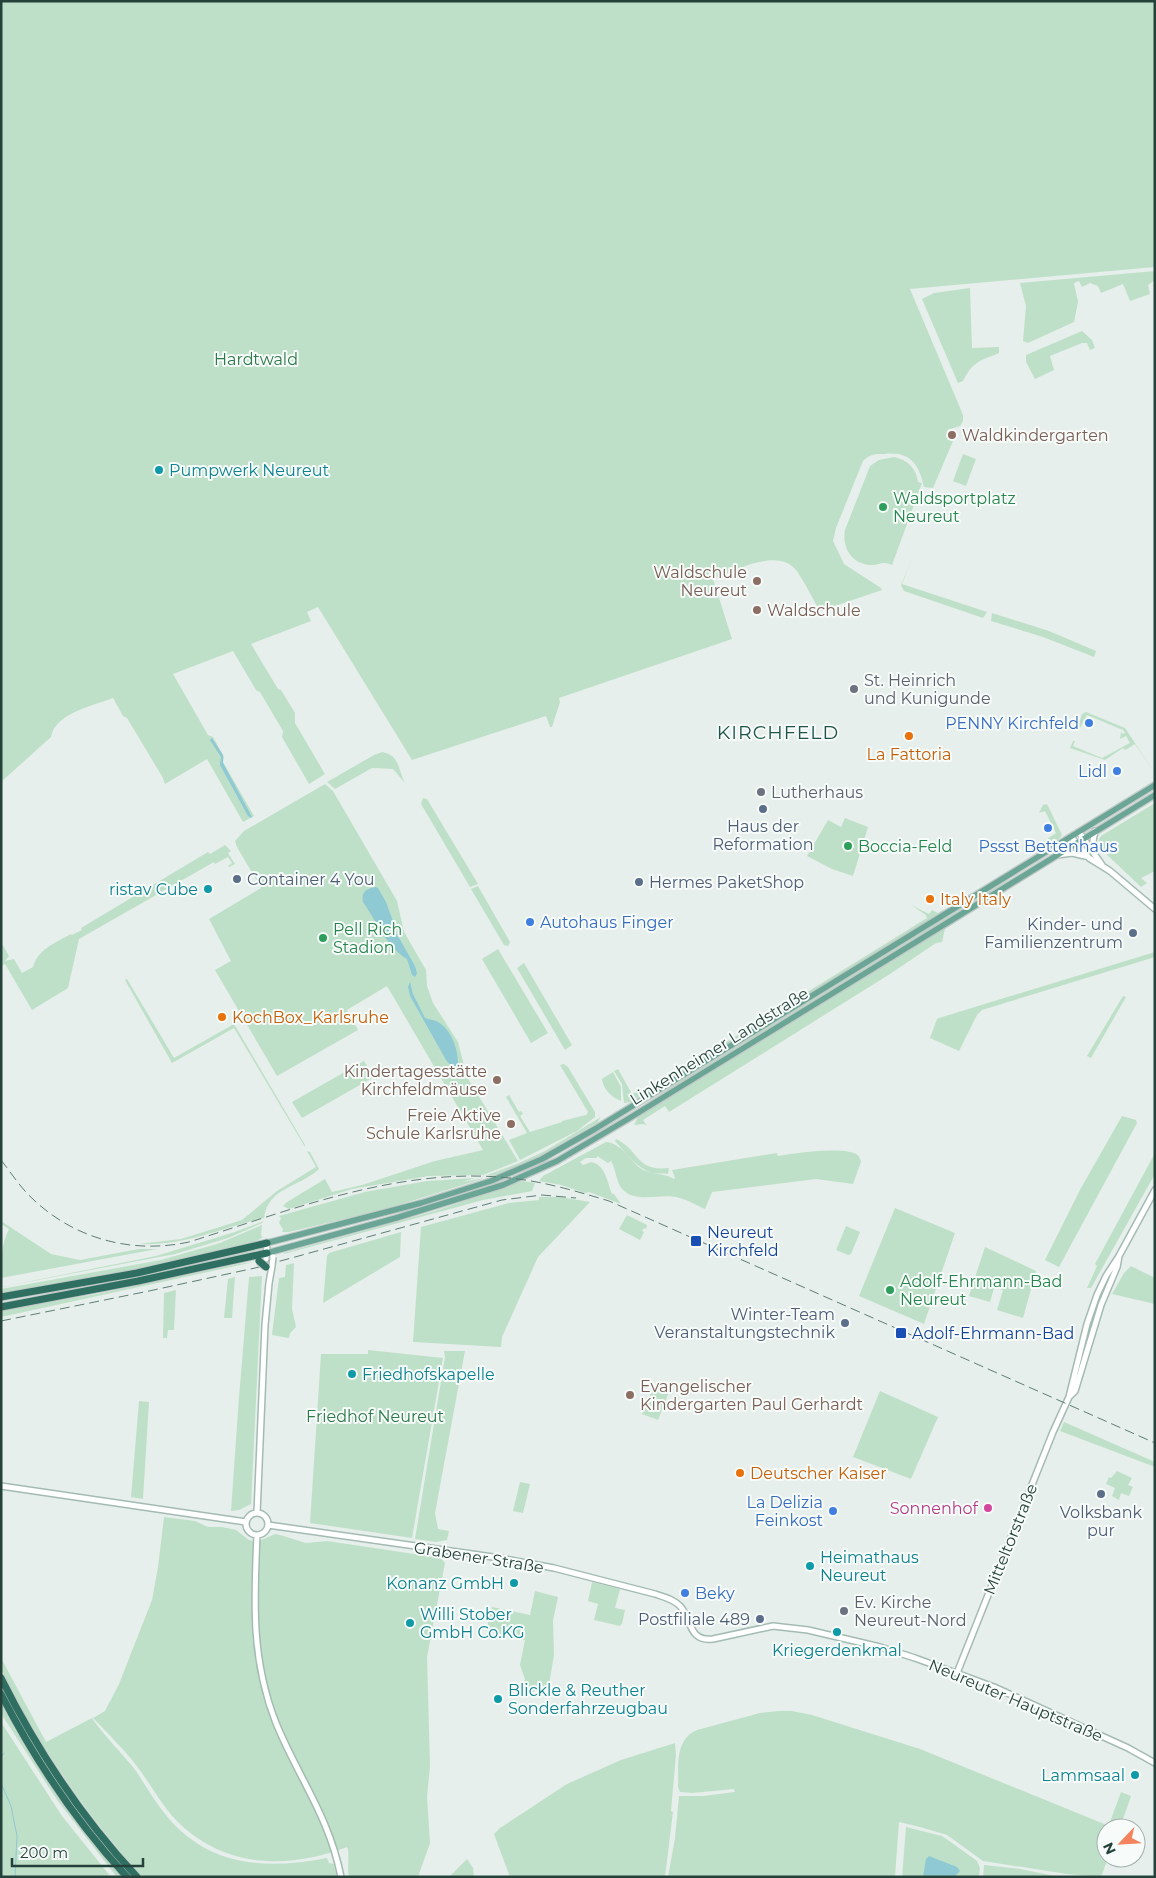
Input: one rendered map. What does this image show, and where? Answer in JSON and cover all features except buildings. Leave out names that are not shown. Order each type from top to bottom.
[{"type":"highway","points":[[1,1297],[137,1273],[270,1242]]},
{"type":"highway","points":[[246,1258],[268,1256]]},
{"type":"highway","points":[[1,1307],[246,1258],[268,1256]]},
{"type":"highway","points":[[268,1256],[269,1266]]},
{"type":"highway","points":[[1,1678],[30,1733],[57,1775],[100,1834],[137,1877]]},
{"type":"highway","points":[[1,1694],[50,1778],[95,1840],[127,1877]]},
{"type":"main road","name":"Linkenheimer Landstraße","points":[[270,1242],[430,1200],[499,1178],[542,1159],[595,1129],[1155,785]]},
{"type":"main road","name":"Linkenheimer Landstraße","points":[[268,1256],[503,1185],[539,1170],[616,1126],[1155,794]]},
{"type":"street","points":[[1095,831],[1093,841],[1096,855]]},
{"type":"street","points":[[1079,832],[1102,865]]},
{"type":"street","points":[[1071,837],[1089,858]]},
{"type":"street","points":[[1056,855],[1075,853],[1102,865],[1155,909]]},
{"type":"street","name":"Mitteltorstraße","points":[[957,1673],[1065,1406],[1076,1387],[1098,1314],[1117,1267],[1119,1256],[1155,1190]]},
{"type":"street","points":[[257,1513],[270,1242]]},
{"type":"street","points":[[1,1486],[246,1522]]},
{"type":"street","points":[[257,1513],[264,1516],[268,1525],[265,1531],[257,1535],[248,1530],[246,1522],[249,1516],[257,1513]]},
{"type":"street","name":"Grabener Straße","points":[[268,1525],[482,1555],[537,1565],[664,1596],[683,1610]]},
{"type":"street","points":[[257,1535],[255,1632],[259,1666],[264,1687],[276,1724],[326,1826],[341,1877]]},
{"type":"street","name":"Neureuter Hauptstraße","points":[[683,1610],[692,1630],[704,1639],[713,1639],[763,1627],[788,1627],[814,1631],[880,1647],[994,1687],[1136,1751],[1155,1763]]},
{"type":"green space","name":"Hardtwald","points":[[1,1],[1155,1],[1155,267],[910,289],[963,415],[963,421],[960,426],[947,430],[953,441],[933,488],[924,487],[916,466],[907,457],[893,454],[878,454],[870,456],[863,461],[836,528],[833,541],[844,564],[882,590],[820,611],[796,570],[788,563],[767,561],[744,567],[713,579],[732,639],[559,698],[560,702],[552,727],[550,727],[546,716],[412,760],[318,607],[307,612],[311,621],[251,644],[295,713],[295,723],[325,774],[309,784],[282,737],[283,731],[233,651],[173,674],[208,735],[213,737],[224,757],[223,762],[254,816],[243,822],[207,759],[165,784],[127,718],[123,716],[113,698],[67,716],[54,729],[51,737],[1,782]]},
{"type":"green space","points":[[1155,271],[1155,280],[1148,285],[1150,294],[1130,301],[1123,284],[1101,293],[1098,286],[1090,283],[1082,287],[1079,281],[1074,283],[1078,302],[1074,322],[1028,343],[1023,341],[1026,306],[1020,283]]},
{"type":"green space","points":[[970,288],[972,348],[999,347],[999,353],[974,365],[963,381],[958,383],[922,299],[934,293]]},
{"type":"green space","points":[[1082,331],[1092,340],[1095,348],[1090,350],[1087,343],[1082,343],[1050,356],[1054,370],[1035,379],[1026,362],[1026,355]]},
{"type":"green space","points":[[963,454],[976,459],[966,486],[953,481]]},
{"type":"green space","name":"Waldsportplatz Neureut","points":[[894,457],[910,465],[918,482],[922,483],[892,565],[885,563],[862,564],[852,557],[846,548],[845,530],[870,466],[879,460]]},
{"type":"green space","points":[[911,561],[902,584],[987,612],[983,618],[904,591],[901,585]]},
{"type":"green space","points":[[992,613],[1049,631],[1096,651],[1094,657],[1043,637],[991,621]]},
{"type":"green space","points":[[1086,712],[1125,728],[1155,773],[1135,744],[1125,750],[1123,748],[1105,760],[1070,748],[1073,741],[1075,741],[1073,746],[1102,758],[1130,743],[1126,736],[1120,739],[1121,732],[1125,733],[1123,730],[1087,715],[1080,728],[1078,727],[1082,714]]},
{"type":"green space","points":[[382,752],[392,756],[398,764],[405,783],[393,769],[372,768],[335,789],[327,782],[374,755]]},
{"type":"green space","points":[[325,784],[333,791],[397,901],[404,932],[426,970],[427,986],[433,1003],[458,1042],[467,1077],[518,1161],[483,1175],[429,1176],[352,1189],[289,1209],[283,1206],[325,1179],[332,1192],[362,1185],[435,1161],[483,1150],[387,986],[347,1010],[358,1030],[277,1076],[215,970],[231,961],[209,919],[261,888],[235,841],[244,831]]},
{"type":"green space","points":[[423,798],[427,799],[478,884],[470,887],[421,804]]},
{"type":"green space","points":[[1155,803],[1155,871],[1141,878],[1147,883],[1141,887],[1103,851],[1099,840],[1101,836]]},
{"type":"green space","points":[[1047,804],[1062,835],[1037,853],[1034,848],[1056,833],[1045,811],[1039,813],[1043,805]]},
{"type":"green space","points":[[845,818],[868,827],[853,876],[832,869],[807,856],[828,820],[841,827]]},
{"type":"green space","points":[[225,845],[231,851],[228,853],[235,864],[228,866],[232,863],[228,857],[215,864],[214,862],[79,939],[68,988],[32,1010],[5,964],[1,966],[1,942],[9,956],[5,961],[14,959],[22,973],[33,967],[43,951],[53,944],[82,930],[81,928],[208,852],[210,854]]},
{"type":"green space","points":[[1064,845],[992,892],[629,1115],[693,1072]]},
{"type":"green space","points":[[478,886],[510,942],[508,946],[504,945],[471,889]]},
{"type":"green space","points":[[1012,887],[945,929],[942,942],[936,943],[890,974],[669,1112],[665,1106],[643,1120],[647,1126],[644,1124],[634,1125],[639,1115]]},
{"type":"green space","points":[[911,905],[929,914],[932,910],[938,913],[943,910],[945,911],[690,1068],[676,1074],[631,1102],[624,1103],[622,1084],[614,1071],[618,1069],[632,1094],[655,1084],[657,1085],[927,918],[926,915]]},
{"type":"green space","points":[[498,949],[548,1033],[531,1043],[482,959]]},
{"type":"green space","points":[[1155,952],[1155,957],[982,1010],[977,1015],[959,1051],[930,1038],[939,1018]]},
{"type":"green space","points":[[524,963],[572,1045],[565,1050],[517,968]]},
{"type":"green space","points":[[127,979],[174,1058],[234,1024],[305,1147],[234,1028],[172,1063],[125,980]]},
{"type":"green space","points":[[1123,996],[1126,997],[1091,1058],[1087,1056]]},
{"type":"green space","points":[[364,1061],[374,1077],[302,1118],[292,1102]]},
{"type":"green space","points":[[564,1064],[568,1067],[595,1112],[595,1117],[577,1131],[520,1160],[509,1140],[527,1133],[506,1097],[509,1095],[519,1112],[521,1111],[523,1114],[520,1116],[530,1132],[586,1115],[588,1112],[560,1065]]},
{"type":"green space","points":[[613,1072],[621,1087],[621,1101],[608,1093],[603,1083],[602,1079]]},
{"type":"green space","points":[[1122,1116],[1136,1120],[1137,1123],[1059,1267],[1045,1260],[1081,1188]]},
{"type":"green space","points":[[601,1117],[597,1123],[536,1158],[492,1176],[487,1175],[545,1151]]},
{"type":"green space","points":[[616,1139],[650,1167],[669,1168],[668,1174],[652,1173],[642,1168],[623,1150],[615,1141]]},
{"type":"green space","points":[[606,1142],[620,1148],[640,1168],[674,1179],[672,1170],[777,1153],[778,1156],[817,1151],[847,1151],[857,1155],[861,1162],[853,1184],[816,1179],[712,1192],[705,1209],[676,1197],[641,1197],[628,1194],[617,1180],[611,1161],[608,1163],[597,1156],[597,1158],[586,1158],[580,1162],[583,1165],[591,1162],[603,1170],[612,1194],[621,1204],[589,1192],[585,1193],[561,1185],[539,1181],[543,1176]]},
{"type":"green space","points":[[307,1151],[310,1152],[319,1169],[278,1194],[267,1208],[264,1218],[203,1236],[156,1244],[139,1244],[181,1239],[242,1220],[277,1191],[316,1167]]},
{"type":"green space","points":[[1155,1153],[1155,1174],[1091,1288],[1087,1288],[1097,1266],[1095,1264]]},
{"type":"green space","points":[[475,1178],[462,1182],[485,1178],[383,1210],[289,1232],[282,1232],[283,1229],[279,1223],[281,1218],[279,1216],[365,1192],[427,1181]]},
{"type":"green space","points":[[523,1181],[535,1183],[532,1191],[483,1200],[284,1254],[435,1211]]},
{"type":"green space","points":[[539,1197],[560,1197],[590,1202],[538,1257],[502,1337],[501,1347],[413,1342],[421,1227],[509,1203],[539,1200]]},
{"type":"green space","points":[[895,1208],[955,1233],[924,1324],[859,1296]]},
{"type":"green space","points":[[627,1215],[647,1225],[646,1229],[644,1228],[642,1231],[644,1232],[640,1240],[619,1229]]},
{"type":"green space","points":[[1,1221],[51,1254],[80,1260],[139,1249],[157,1249],[1,1278],[1,1259],[9,1229],[1,1224]]},
{"type":"green space","points":[[264,1221],[228,1238],[175,1254],[1,1287],[156,1256],[235,1232]]},
{"type":"green space","points":[[262,1225],[261,1236],[263,1237],[250,1245],[131,1270],[1,1294],[1,1289],[161,1260],[220,1243]]},
{"type":"green space","points":[[846,1226],[860,1232],[851,1254],[848,1255],[836,1250]]},
{"type":"green space","points":[[401,1232],[400,1257],[323,1303],[327,1256],[329,1253]]},
{"type":"green space","points":[[985,1247],[1036,1271],[1023,1318],[997,1310],[1003,1290],[994,1288],[990,1302],[969,1296]]},
{"type":"green space","points":[[259,1248],[263,1249],[175,1271],[85,1288],[85,1286]]},
{"type":"green space","points":[[254,1262],[1,1317],[1,1310],[97,1294]]},
{"type":"green space","points":[[294,1263],[292,1309],[296,1327],[290,1333],[289,1338],[272,1335],[279,1278],[285,1277],[286,1265]]},
{"type":"green space","points":[[1131,1266],[1155,1278],[1155,1304],[1112,1294],[1124,1273]]},
{"type":"green space","points":[[262,1276],[251,1504],[239,1510],[231,1511],[249,1277]]},
{"type":"green space","points":[[235,1277],[232,1318],[224,1318],[228,1279]]},
{"type":"green space","points":[[176,1290],[174,1330],[168,1330],[167,1338],[163,1338],[164,1293]]},
{"type":"green space","name":"Friedhof Neureut","points":[[368,1350],[443,1358],[412,1538],[310,1523],[321,1354],[368,1354]]},
{"type":"green space","points":[[444,1351],[465,1351],[435,1513],[438,1529],[449,1531],[447,1540],[436,1542],[415,1539],[445,1357]]},
{"type":"green space","points":[[654,1386],[669,1392],[658,1420],[642,1414]]},
{"type":"green space","points":[[880,1391],[938,1417],[911,1479],[853,1457]]},
{"type":"green space","points":[[139,1401],[149,1402],[143,1499],[131,1497]]},
{"type":"green space","points":[[1064,1422],[1155,1462],[1155,1467],[1060,1431]]},
{"type":"green space","points":[[1117,1471],[1132,1478],[1128,1485],[1133,1487],[1129,1496],[1121,1493],[1119,1500],[1112,1496],[1115,1488],[1106,1484],[1109,1477],[1111,1478]]},
{"type":"green space","points":[[520,1482],[530,1484],[523,1513],[513,1511]]},
{"type":"green space","points":[[164,1517],[195,1521],[208,1527],[236,1530],[249,1540],[257,1542],[275,1534],[306,1543],[327,1541],[441,1558],[445,1563],[427,1657],[430,1766],[427,1797],[430,1843],[418,1877],[349,1877],[347,1847],[301,1859],[279,1861],[256,1860],[234,1855],[213,1847],[193,1835],[175,1819],[134,1762],[93,1718],[105,1711],[119,1684],[152,1600]]},
{"type":"green space","points":[[592,1582],[620,1589],[615,1608],[625,1610],[620,1626],[594,1620],[598,1604],[588,1601]]},
{"type":"green space","points":[[535,1591],[558,1597],[553,1620],[554,1655],[549,1684],[520,1698],[525,1679],[520,1665],[525,1640],[486,1631],[492,1607],[530,1615]]},
{"type":"green space","points":[[1,1658],[46,1742],[92,1718],[136,1771],[166,1815],[182,1832],[200,1845],[219,1855],[260,1863],[282,1864],[327,1858],[329,1863],[334,1864],[337,1877],[143,1877],[85,1807],[51,1757],[6,1679],[1,1669]]},
{"type":"green space","points":[[1,1703],[13,1726],[56,1794],[87,1837],[122,1877],[117,1877],[57,1800],[2,1715]]},
{"type":"green space","points":[[792,1711],[812,1715],[920,1749],[1096,1821],[1096,1868],[1104,1868],[1101,1877],[1067,1874],[983,1861],[947,1835],[899,1822],[895,1877],[668,1877],[675,1838],[679,1796],[703,1796],[735,1792],[734,1789],[692,1793],[680,1792],[678,1787],[678,1762],[684,1740],[697,1730],[760,1713]]},
{"type":"green space","points":[[1,1722],[62,1816],[111,1877],[1,1877]]},
{"type":"green space","points":[[675,1743],[676,1754],[671,1811],[673,1812],[665,1877],[510,1877],[494,1834],[500,1828],[567,1784],[621,1760]]},
{"type":"green space","points":[[1121,1792],[1131,1796],[1123,1818],[1111,1818]]},
{"type":"green space","points":[[906,1827],[942,1836],[948,1840],[977,1861],[980,1868],[979,1877],[902,1877]]},
{"type":"green space","points":[[467,1859],[473,1868],[474,1877],[449,1877]]},
{"type":"green space","points":[[984,1865],[1020,1869],[1060,1877],[983,1877]]},
{"type":"water","points":[[212,738],[223,755],[223,763],[251,818],[248,816],[220,765],[221,757],[210,740]]},
{"type":"water","points":[[375,887],[378,888],[386,902],[394,929],[415,966],[417,973],[415,977],[412,975],[407,959],[388,941],[363,902],[365,892]]},
{"type":"water","points":[[410,982],[413,994],[425,1018],[439,1023],[449,1033],[458,1057],[458,1069],[455,1071],[446,1060],[410,996],[408,987]]},
{"type":"water","points":[[929,1856],[957,1867],[960,1871],[954,1877],[923,1877],[926,1859]]},
{"type":"waterway","points":[[1,1757],[4,1753]]},
{"type":"waterway","points":[[1,1783],[11,1806],[17,1836],[15,1877]]},
{"type":"railway","points":[[1,1160],[31,1197],[52,1215],[88,1235],[127,1245],[148,1246],[189,1242],[269,1216],[351,1193],[392,1184],[434,1178],[476,1176],[518,1179],[564,1188],[609,1201],[1155,1443]]},
{"type":"railway","points":[[1,1321],[255,1268],[502,1200],[542,1195],[576,1198]]},
{"type":"place","name":"Waldkindergarten","points":[[952,435]]},
{"type":"place","name":"Pumpwerk Neureut","points":[[159,470]]},
{"type":"place","name":"Waldsportplatz Neureut","points":[[883,507]]},
{"type":"place","name":"Waldschule Neureut","points":[[757,581]]},
{"type":"place","name":"Waldschule","points":[[757,610]]},
{"type":"place","name":"St. Heinrich und Kunigunde","points":[[854,689]]},
{"type":"place","name":"PENNY Kirchfeld","points":[[1089,723]]},
{"type":"place","name":"La Fattoria","points":[[909,736]]},
{"type":"place","name":"Lidl","points":[[1117,771]]},
{"type":"place","name":"Lutherhaus","points":[[761,792]]},
{"type":"place","name":"Haus der Reformation","points":[[763,809]]},
{"type":"place","name":"Pssst Bettenhaus","points":[[1048,828]]},
{"type":"place","name":"Boccia-Feld","points":[[848,846]]},
{"type":"place","name":"Container 4 You","points":[[237,879]]},
{"type":"place","name":"Hermes PaketShop","points":[[639,882]]},
{"type":"place","name":"ristav Cube","points":[[208,889]]},
{"type":"place","name":"Italy Italy","points":[[930,899]]},
{"type":"place","name":"Autohaus Finger","points":[[530,922]]},
{"type":"place","name":"Kinder- und Familienzentrum","points":[[1133,933]]},
{"type":"place","name":"Pell Rich Stadion","points":[[323,938]]},
{"type":"place","name":"KochBox_Karlsruhe","points":[[222,1017]]},
{"type":"place","name":"Kindertagesstätte Kirchfeldmäuse","points":[[497,1080]]},
{"type":"place","name":"Freie Aktive Schule Karlsruhe","points":[[511,1124]]},
{"type":"place","name":"Neureut Kirchfeld","points":[[696,1241]]},
{"type":"place","name":"Adolf-Ehrmann-Bad Neureut","points":[[890,1290]]},
{"type":"place","name":"Winter-Team Veranstaltungstechnik","points":[[845,1323]]},
{"type":"place","name":"Adolf-Ehrmann-Bad","points":[[901,1333]]},
{"type":"place","name":"Friedhofskapelle","points":[[352,1374]]},
{"type":"place","name":"Evangelischer Kindergarten Paul Gerhardt","points":[[630,1395]]},
{"type":"place","name":"Deutscher Kaiser","points":[[740,1473]]},
{"type":"place","name":"Volksbank pur","points":[[1101,1494]]},
{"type":"place","name":"Sonnenhof","points":[[988,1508]]},
{"type":"place","name":"La Delizia Feinkost","points":[[833,1511]]},
{"type":"place","name":"Heimathaus Neureut","points":[[810,1566]]},
{"type":"place","name":"Konanz GmbH","points":[[514,1583]]},
{"type":"place","name":"Beky","points":[[685,1593]]},
{"type":"place","name":"Ev. Kirche Neureut-Nord","points":[[844,1611]]},
{"type":"place","name":"Postfiliale 489","points":[[760,1619]]},
{"type":"place","name":"Willi Stober GmbH Co.KG","points":[[410,1623]]},
{"type":"place","name":"Kriegerdenkmal","points":[[837,1632]]},
{"type":"place","name":"Blickle & Reuther Sonderfahrzeugbau","points":[[498,1699]]},
{"type":"place","name":"Lammsaal","points":[[1135,1775]]},
{"type":"district","name":"KIRCHFELD","points":[[778,732]]}]
